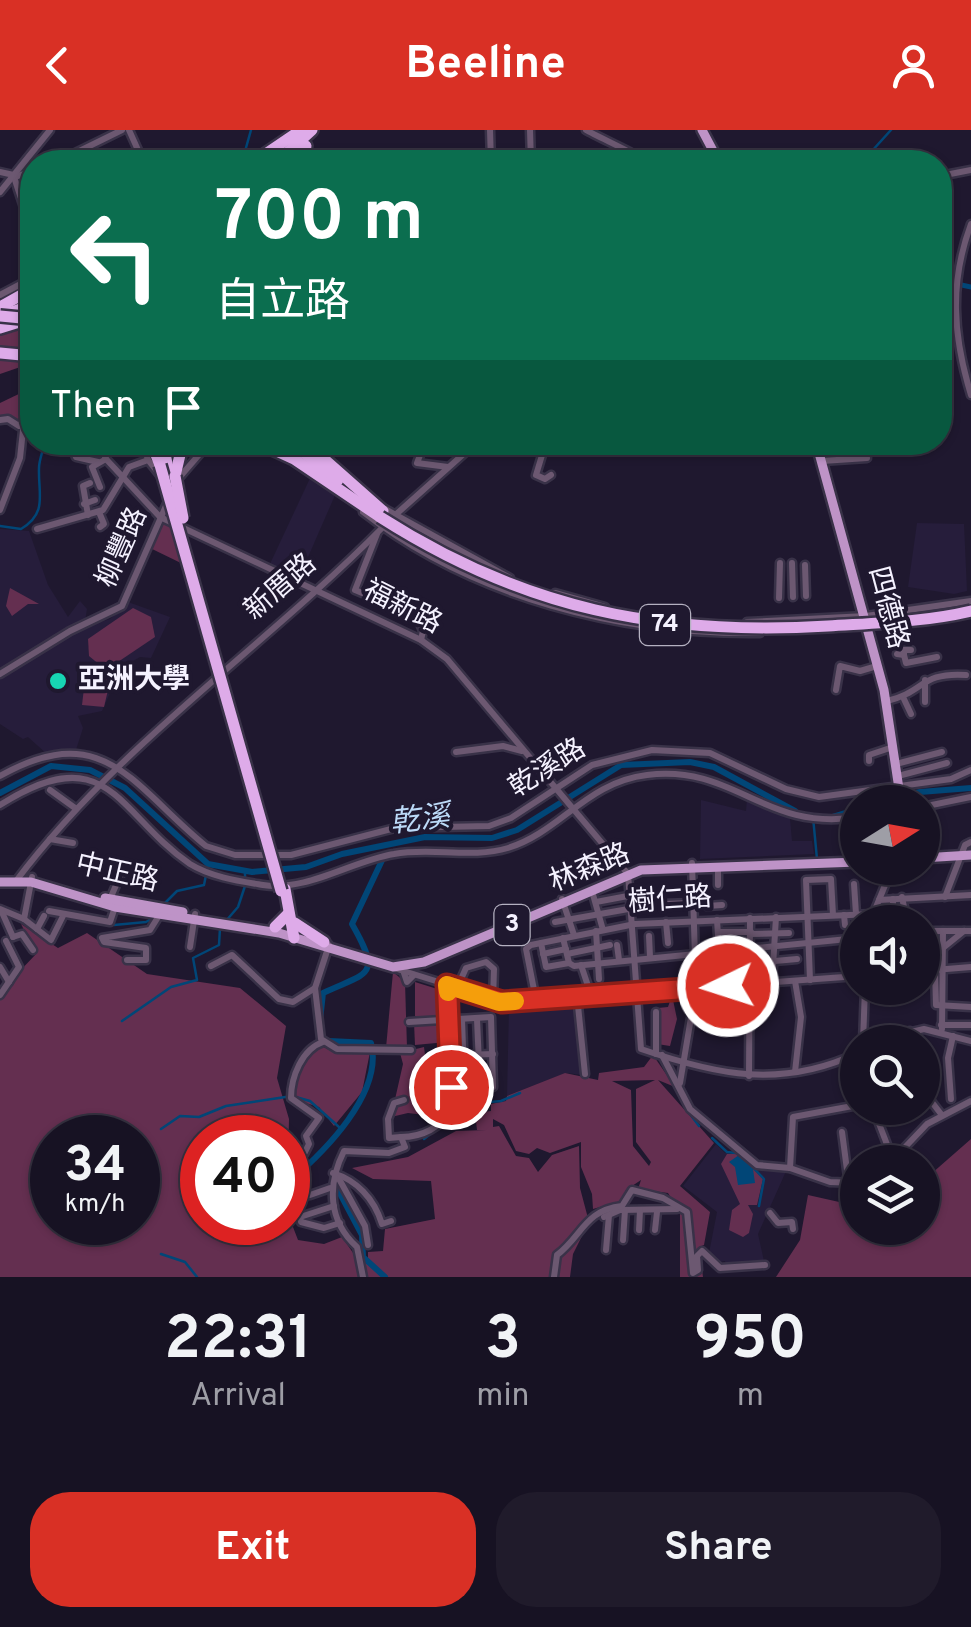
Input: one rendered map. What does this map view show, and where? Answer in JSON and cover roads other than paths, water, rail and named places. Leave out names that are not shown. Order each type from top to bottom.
[{"type":"highway","points":[[272,150],[301,130]]},
{"type":"highway","points":[[290,150],[312,130]]},
{"type":"highway","points":[[302,150],[321,130]]},
{"type":"highway","points":[[156,455],[283,890]]},
{"type":"highway","points":[[161,455],[158,463],[186,542],[293,928]]},
{"type":"highway","points":[[181,455],[175,476],[186,542]]},
{"type":"highway","name":"74","points":[[290,455],[383,521],[508,580],[634,616],[766,625],[971,608]]},
{"type":"highway","name":"74","points":[[305,455],[383,521]]},
{"type":"highway","points":[[320,455],[383,521]]},
{"type":"highway","points":[[275,927],[293,928],[327,945]]},
{"type":"main road","name":"四德路","points":[[820,455],[887,701],[899,783]]},
{"type":"main road","points":[[940,855],[967,853]]},
{"type":"main road","name":"林森路","points":[[397,967],[424,962],[626,873],[692,865],[840,860]]},
{"type":"main road","name":"林森路","points":[[692,865],[817,861]]},
{"type":"main road","name":"林森路","points":[[397,967],[592,891],[626,873]]},
{"type":"main road","name":"中正路","points":[[0,880],[31,879],[160,914],[195,917]]},
{"type":"main road","name":"中正路","points":[[118,904],[275,927]]},
{"type":"main road","name":"中正路","points":[[228,922],[293,928]]},
{"type":"main road","name":"3","points":[[327,945],[397,967]]},
{"type":"street","points":[[34,150],[50,130]]},
{"type":"street","points":[[83,150],[126,130]]},
{"type":"street","points":[[586,130],[621,150]]},
{"type":"street","points":[[0,192],[20,168]]},
{"type":"street","points":[[0,172],[20,174]]},
{"type":"street","points":[[14,176],[20,195]]},
{"type":"street","points":[[971,224],[960,255],[954,301],[971,396]]},
{"type":"street","points":[[3,510],[20,455]]},
{"type":"street","points":[[74,455],[103,459]]},
{"type":"street","name":"福新路","points":[[102,455],[160,517],[421,640],[447,659],[570,807]]},
{"type":"street","points":[[100,487],[92,467],[108,455]]},
{"type":"street","points":[[152,455],[169,500]]},
{"type":"street","name":"柳豐路","points":[[0,674],[70,631],[122,606],[160,517],[185,468],[198,455]]},
{"type":"street","points":[[272,455],[512,592],[615,622],[728,634],[971,608]]},
{"type":"street","points":[[420,455],[417,462],[449,467]]},
{"type":"street","name":"新厝路","points":[[17,879],[75,808],[117,767],[314,590],[383,521],[462,455]]},
{"type":"street","points":[[542,455],[536,475],[545,479],[551,475]]},
{"type":"street","points":[[822,460],[866,458]]},
{"type":"street","points":[[37,529],[99,512],[129,467],[158,463]]},
{"type":"street","points":[[88,515],[83,486],[90,483]]},
{"type":"street","points":[[84,504],[95,500]]},
{"type":"street","points":[[99,512],[104,524],[100,526]]},
{"type":"street","points":[[71,520],[74,530]]},
{"type":"street","points":[[383,521],[510,578],[619,610],[738,622],[867,621],[971,608]]},
{"type":"street","points":[[383,521],[354,590],[417,616],[424,631],[421,640]]},
{"type":"street","points":[[779,598],[780,563]]},
{"type":"street","points":[[792,563],[793,597]]},
{"type":"street","points":[[804,565],[806,596]]},
{"type":"street","points":[[904,653],[906,662],[938,658]]},
{"type":"street","points":[[836,690],[840,666],[860,671],[878,666]]},
{"type":"street","points":[[887,701],[903,698],[938,673],[966,675]]},
{"type":"street","points":[[914,690],[922,700],[925,679]]},
{"type":"street","points":[[903,698],[912,714]]},
{"type":"street","points":[[456,752],[502,746],[522,750]]},
{"type":"street","points":[[869,761],[869,755],[894,747]]},
{"type":"street","name":"乾溪路","points":[[0,776],[52,755],[82,756],[117,767],[142,783],[206,846],[235,856],[308,853],[412,826],[489,826],[511,818],[606,758],[675,750],[725,758],[768,782],[819,797],[950,778],[971,770]]},
{"type":"street","points":[[896,764],[942,752]]},
{"type":"street","points":[[899,783],[947,764]]},
{"type":"street","points":[[0,804],[52,779],[99,785],[126,800],[176,852],[208,873],[288,886],[391,854],[508,848],[609,784],[648,775],[690,775],[730,787],[785,816],[814,821],[840,819]]},
{"type":"street","points":[[50,790],[75,808]]},
{"type":"street","points":[[940,803],[971,797]]},
{"type":"street","points":[[570,807],[626,873],[633,895],[641,1049],[684,1060],[706,1072],[749,1076],[795,1072],[840,1061]]},
{"type":"street","name":"中正路","points":[[49,839],[73,843]]},
{"type":"street","points":[[945,898],[971,842]]},
{"type":"street","points":[[718,864],[718,885]]},
{"type":"street","points":[[680,1083],[696,988],[692,865]]},
{"type":"street","points":[[37,930],[47,913],[110,922],[118,904],[123,869]]},
{"type":"street","points":[[24,919],[31,879]]},
{"type":"street","points":[[810,980],[806,880],[830,879],[832,915]]},
{"type":"street","points":[[877,905],[885,885]]},
{"type":"street","points":[[592,891],[599,914],[599,980]]},
{"type":"street","points":[[596,902],[633,895]]},
{"type":"street","points":[[879,900],[971,895]]},
{"type":"street","points":[[897,905],[898,898]]},
{"type":"street","points":[[898,898],[900,905]]},
{"type":"street","points":[[563,901],[574,936]]},
{"type":"street","points":[[664,904],[692,904]]},
{"type":"street","points":[[707,906],[722,905]]},
{"type":"street","points":[[555,922],[634,908]]},
{"type":"street","points":[[0,909],[24,919],[51,940],[63,916]]},
{"type":"street","points":[[0,909],[6,941],[19,967],[0,995]]},
{"type":"street","points":[[128,960],[146,960],[146,948],[104,942],[102,938],[150,930],[160,914]]},
{"type":"street","name":"樹仁路","points":[[545,942],[635,924],[840,914]]},
{"type":"street","points":[[190,947],[195,917]]},
{"type":"street","points":[[772,982],[776,917]]},
{"type":"street","points":[[749,1076],[753,984],[750,918]]},
{"type":"street","points":[[717,920],[719,950]]},
{"type":"street","points":[[666,922],[668,943]]},
{"type":"street","points":[[940,930],[968,930]]},
{"type":"street","points":[[940,963],[943,930]]},
{"type":"street","points":[[942,948],[968,930]]},
{"type":"street","points":[[546,932],[546,967],[568,963],[617,964],[650,956],[840,939]]},
{"type":"street","points":[[718,932],[789,933]]},
{"type":"street","points":[[6,941],[22,934],[33,950]]},
{"type":"street","points":[[648,936],[650,956]]},
{"type":"street","points":[[564,938],[568,963]]},
{"type":"street","points":[[536,1000],[526,949],[545,942]]},
{"type":"street","points":[[327,945],[315,988],[317,1029],[324,1042],[337,1049],[410,1050]]},
{"type":"street","points":[[543,954],[614,945],[617,964]]},
{"type":"street","points":[[728,986],[729,949]]},
{"type":"street","points":[[210,966],[232,955],[279,999],[293,1002],[315,988]]},
{"type":"street","points":[[776,961],[797,959]]},
{"type":"street","points":[[397,967],[407,982],[424,962]]},
{"type":"street","points":[[457,988],[466,968],[486,962],[494,969],[493,1000]]},
{"type":"street","points":[[581,965],[591,995]]},
{"type":"street","points":[[0,967],[9,982]]},
{"type":"street","points":[[940,970],[971,967]]},
{"type":"street","points":[[415,975],[493,1000],[840,978]]},
{"type":"street","points":[[795,981],[800,1017],[795,1072]]},
{"type":"street","points":[[404,1100],[394,1103],[388,1119],[389,1138],[423,1136],[448,1115],[451,1087],[447,985]]},
{"type":"street","points":[[577,996],[585,1074]]},
{"type":"street","points":[[971,1007],[939,1005],[942,1027],[971,1025]]},
{"type":"street","points":[[656,1012],[659,1054],[694,1113],[757,1165],[790,1168],[840,1181]]},
{"type":"street","points":[[409,1022],[491,1017],[495,1083],[480,1088],[451,1087]]},
{"type":"street","points":[[477,1018],[480,1088]]},
{"type":"street","points":[[462,1019],[465,1104]]},
{"type":"street","points":[[940,1034],[971,1041]]},
{"type":"street","points":[[951,1099],[948,1058],[953,1036]]},
{"type":"street","points":[[310,1130],[319,1118],[291,1098],[291,1083],[305,1053],[324,1042]]},
{"type":"street","points":[[464,1055],[493,1054]]},
{"type":"street","points":[[909,1145],[942,1114],[971,1102]]},
{"type":"street","points":[[790,1168],[793,1118],[840,1108]]},
{"type":"street","points":[[842,1132],[845,1145]]},
{"type":"street","points":[[363,1277],[357,1248],[344,1237],[330,1187],[344,1150],[389,1154],[404,1147],[400,1137]]},
{"type":"street","points":[[334,1175],[347,1177],[378,1202],[382,1224],[390,1221]]},
{"type":"street","points":[[334,1175],[364,1226],[368,1245]]},
{"type":"street","points":[[310,1195],[330,1187]]},
{"type":"street","points":[[554,1277],[557,1256],[571,1246],[584,1220],[599,1211],[622,1206],[629,1191],[664,1198],[688,1215],[690,1270],[698,1270],[697,1256],[702,1250],[717,1266],[757,1265]]},
{"type":"street","points":[[334,1206],[300,1217],[301,1222],[324,1228],[340,1223]]},
{"type":"street","points":[[606,1250],[606,1216],[625,1210],[676,1209]]},
{"type":"street","points":[[623,1240],[625,1210]]},
{"type":"street","points":[[639,1230],[640,1210]]},
{"type":"street","points":[[654,1230],[657,1212]]},
{"type":"street","points":[[770,1213],[778,1224],[792,1222],[793,1229]]},
{"type":"street","points":[[742,1277],[757,1265]]},
{"type":"street","points":[[750,1277],[757,1265]]},
{"type":"street","points":[[726,1277],[731,1266]]},
{"type":"water","points":[[739,1155],[753,1169],[755,1183],[738,1185],[735,1167],[729,1162]]},
{"type":"waterway","points":[[245,150],[251,130]]},
{"type":"waterway","points":[[873,150],[891,130]]},
{"type":"waterway","points":[[957,284],[971,287]]},
{"type":"waterway","points":[[0,526],[21,529],[35,516],[40,502],[42,455]]},
{"type":"waterway","name":"乾溪","points":[[0,793],[51,766],[90,770],[125,788],[208,864],[252,872],[306,867],[342,854],[425,837],[492,838],[517,830],[621,765],[690,762],[714,767],[795,811]]},
{"type":"waterway","name":"乾溪","points":[[940,790],[971,788]]},
{"type":"waterway","name":"乾溪","points":[[832,817],[840,815]]},
{"type":"waterway","points":[[813,817],[817,859]]},
{"type":"waterway","points":[[320,1021],[323,993],[366,971],[367,955],[352,924],[385,854]]},
{"type":"waterway","name":"乾溪","points":[[245,871],[245,878]]},
{"type":"waterway","points":[[164,904],[177,891],[204,885],[206,875]]},
{"type":"waterway","points":[[225,922],[238,907],[245,886]]},
{"type":"waterway","points":[[114,925],[146,922],[155,917]]},
{"type":"waterway","points":[[122,1021],[171,987],[197,980],[193,958],[219,945],[220,928]]},
{"type":"waterway","points":[[329,1041],[371,1043],[369,1082],[334,1138],[290,1181],[293,1203],[335,1184],[362,1235],[363,1257],[385,1277]]},
{"type":"waterway","points":[[424,1139],[469,1104],[501,1101],[520,1093]]},
{"type":"waterway","points":[[161,1129],[180,1116],[199,1117],[226,1106],[292,1096],[310,1101],[339,1127]]},
{"type":"waterway","points":[[688,1111],[699,1126]]},
{"type":"waterway","points":[[712,1138],[727,1152],[736,1153]]},
{"type":"waterway","points":[[746,1160],[764,1179],[759,1206]]},
{"type":"waterway","points":[[161,1254],[185,1262],[197,1277]]},
{"type":"place","name":"亞洲大學","points":[[58,681]]}]
